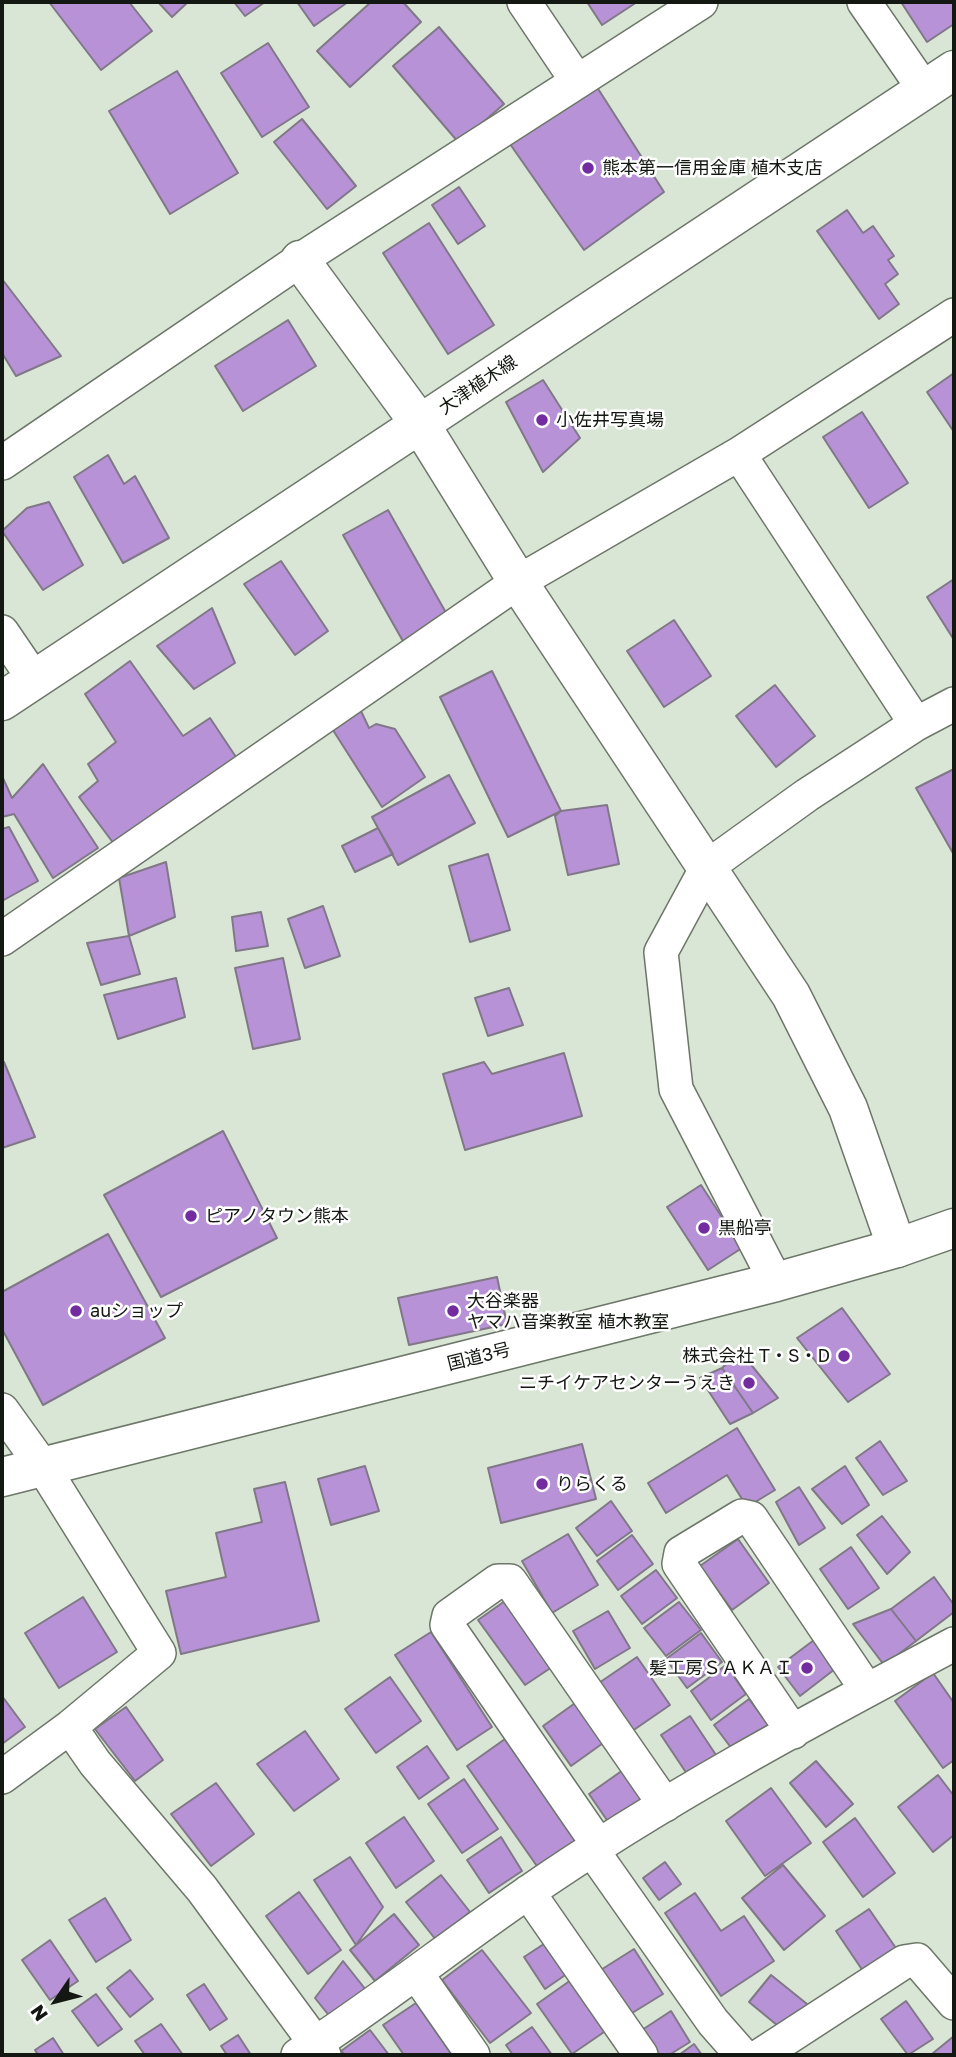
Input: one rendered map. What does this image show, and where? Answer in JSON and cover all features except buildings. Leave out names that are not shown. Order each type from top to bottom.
[{"type":"main road","name":"大津植木線","points":[[2,701],[939,79]]},
{"type":"main road","points":[[300,260],[420,424],[518,582],[791,995],[848,1108],[897,1248]]},
{"type":"main road","name":"国道3号","points":[[2,1477],[776,1282],[947,1235]]},
{"type":"street","points":[[524,2],[577,81]]},
{"type":"street","points":[[2,463],[300,260],[701,2]]},
{"type":"street","points":[[864,2],[939,79]]},
{"type":"street","points":[[2,939],[518,582],[739,454],[954,315]]},
{"type":"street","points":[[739,454],[916,724]]},
{"type":"street","points":[[2,632],[34,679]]},
{"type":"street","points":[[776,1282],[676,1089],[661,952],[707,867],[807,795],[916,724],[954,704]]},
{"type":"street","points":[[2,1410],[43,1467],[159,1653],[70,1727],[2,1777]]},
{"type":"street","points":[[793,1732],[679,1564],[681,1553],[742,1516],[751,1518],[867,1690]]},
{"type":"street","points":[[665,1805],[510,1581],[498,1581],[449,1616],[447,1625],[713,2022],[742,2055]]},
{"type":"street","points":[[70,1727],[95,1763],[202,1889],[313,2051],[528,1892],[596,1848],[793,1732],[954,1644]]},
{"type":"street","points":[[528,1892],[641,2055]]},
{"type":"street","points":[[761,2055],[904,1962],[917,1960],[954,2003]]},
{"type":"street","points":[[416,1973],[472,2055]]},
{"type":"place","name":"熊本第一信用金庫 植木支店","points":[[588,168]]},
{"type":"place","name":"小佐井写真場","points":[[542,420]]},
{"type":"place","name":"ピアノタウン熊本","points":[[191,1216]]},
{"type":"place","name":"黒船亭","points":[[704,1228]]},
{"type":"place","name":"auショップ","points":[[76,1311]]},
{"type":"place","name":"大谷楽器 ヤマハ音楽教室 植木教室","points":[[453,1311]]},
{"type":"place","name":"株式会社 T・S・D","points":[[844,1356]]},
{"type":"place","name":"ニチイケアセンターうえき","points":[[749,1383]]},
{"type":"place","name":"りらくる","points":[[542,1484]]},
{"type":"place","name":"髪工房ＳＡＫＡＩ","points":[[807,1668]]}]
